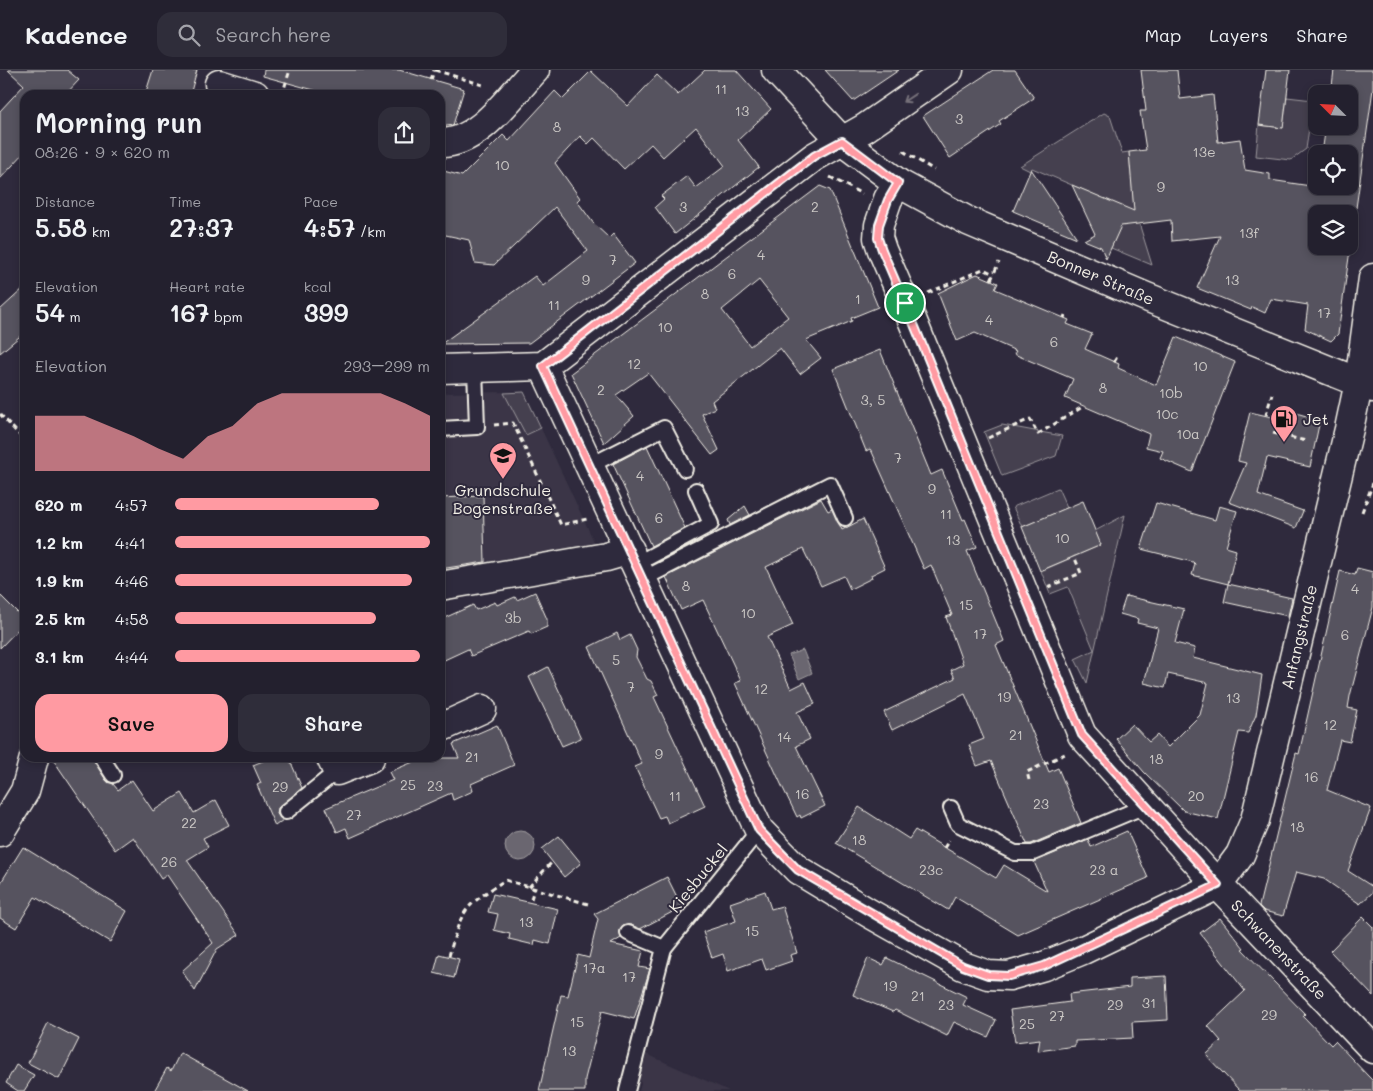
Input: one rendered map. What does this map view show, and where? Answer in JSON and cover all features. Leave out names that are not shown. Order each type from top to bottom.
[{"type":"street","points":[[445,142],[469,137],[505,103],[535,70]]},
{"type":"street","name":"Bonner Straße","points":[[776,70],[842,141],[898,183],[968,220],[1144,296],[1366,385]]},
{"type":"street","points":[[445,369],[543,366],[814,156],[842,141],[949,70]]},
{"type":"street","points":[[219,83],[240,90]]},
{"type":"street","name":"Schwanenstraße","points":[[898,183],[881,216],[878,238],[1082,735],[1088,744],[1218,885],[1373,1049]]},
{"type":"street","name":"Anfangstraße","points":[[1218,885],[1240,855],[1255,820],[1335,491],[1366,385],[1373,278]]},
{"type":"street","points":[[543,366],[752,819],[759,830],[798,870],[963,966],[988,975],[1009,976],[1044,966],[1218,885]]},
{"type":"street","points":[[445,585],[606,557],[636,564]]},
{"type":"street","points":[[445,726],[482,709]]},
{"type":"street","points":[[0,832],[25,791],[33,762]]},
{"type":"lane","points":[[445,429],[477,427],[474,369]]},
{"type":"lane","points":[[589,466],[664,428],[685,469]]},
{"type":"lane","points":[[636,564],[830,484],[845,518]]},
{"type":"lane","points":[[636,564],[712,524],[696,490]]},
{"type":"lane","points":[[105,762],[114,775]]},
{"type":"lane","points":[[286,812],[334,764]]},
{"type":"lane","points":[[951,808],[958,824],[1014,852],[1022,854],[1033,852],[1145,806]]},
{"type":"lane","name":"Kiesbuckel","points":[[627,1091],[664,948],[759,830]]},
{"type":"lane","points":[[628,933],[664,948]]},
{"type":"path","points":[[284,90],[290,70]]},
{"type":"path","points":[[431,80],[435,70],[492,89],[505,103]]},
{"type":"path","points":[[991,280],[1002,257]]},
{"type":"path","points":[[905,303],[983,269],[994,274]]},
{"type":"path","points":[[1114,362],[1117,357]]},
{"type":"path","points":[[1266,415],[1272,394]]},
{"type":"path","points":[[966,451],[1030,418],[1038,434],[1084,406]]},
{"type":"path","points":[[0,414],[20,436]]},
{"type":"path","points":[[477,427],[513,423],[561,525],[612,514]]},
{"type":"path","points":[[1273,433],[1306,441]]},
{"type":"path","points":[[1362,512],[1373,483]]},
{"type":"path","points":[[1025,597],[1082,573],[1074,556]]},
{"type":"path","points":[[1029,780],[1026,772],[1088,744]]},
{"type":"path","points":[[529,887],[552,862]]},
{"type":"path","points":[[449,956],[459,921],[468,906],[505,880],[588,904]]},
{"type":"path","points":[[531,899],[534,889]]},
{"type":"shaded area","points":[[1287,97],[1308,99],[1306,149],[1291,160],[1256,156],[1259,125],[1283,128]]},
{"type":"shaded area","points":[[1104,113],[1110,116],[1122,153],[1129,152],[1134,207],[1152,265],[1111,248],[1128,209],[1032,168],[1030,171],[1020,166]]},
{"type":"shaded area","name":"Grundschule Bogenstraße","points":[[524,392],[597,548],[445,575],[445,393]]},
{"type":"shaded area","points":[[524,392],[541,428],[526,435],[504,393]]},
{"type":"shaded area","points":[[1002,425],[1062,436],[1056,456],[1002,476],[984,432]]},
{"type":"shaded area","points":[[1058,488],[1067,508],[1022,527],[1013,507]]},
{"type":"shaded area","points":[[1125,515],[1087,683],[1075,659],[1094,650],[1068,587],[1050,594],[1041,571],[1101,545],[1095,531]]},
{"type":"shaded area","points":[[803,650],[812,673],[799,679],[789,655]]},
{"type":"shaded area","points":[[520,831],[531,835],[535,846],[531,857],[520,861],[509,857],[505,846],[509,835]]},
{"type":"shaded area","points":[[642,1052],[729,1091],[639,1091],[641,1084],[637,1073]]},
{"type":"building","points":[[8,70],[67,70],[79,80],[70,90],[20,90],[20,157],[0,179],[0,111],[24,85]]},
{"type":"building","points":[[153,70],[197,70],[191,90],[147,90]]},
{"type":"building","points":[[264,70],[399,70],[464,89],[453,125],[445,126],[445,90],[314,90],[263,76]]},
{"type":"building","points":[[705,70],[736,70],[771,109],[738,140],[759,167],[675,234],[655,207],[664,199],[661,196],[687,176],[696,188],[725,166],[696,127],[663,157],[651,144],[624,169],[594,138],[588,144],[580,136],[555,163],[580,198],[577,201],[594,224],[609,238],[613,234],[635,263],[529,343],[445,344],[445,341],[535,276],[543,286],[588,251],[555,207],[494,265],[475,263],[469,240],[445,235],[445,171],[462,176],[503,135],[509,141],[555,91],[563,99],[591,71],[628,106],[657,75],[678,95]]},
{"type":"building","points":[[825,70],[899,70],[853,101]]},
{"type":"building","points":[[993,70],[1015,70],[1034,98],[999,121],[1001,124],[950,158],[923,116]]},
{"type":"building","points":[[1141,70],[1177,70],[1180,99],[1213,95],[1218,142],[1240,139],[1245,170],[1270,174],[1270,180],[1308,186],[1308,195],[1358,195],[1356,205],[1308,205],[1308,255],[1349,255],[1338,334],[1331,341],[1305,329],[1308,305],[1271,299],[1265,313],[1252,307],[1251,310],[1197,288],[1220,236],[1172,241],[1171,220],[1121,226],[1106,259],[1101,247],[1084,240],[1095,234],[1072,185],[1134,211],[1129,152],[1146,150],[1140,111],[1146,111]]},
{"type":"building","points":[[1266,70],[1290,70],[1283,128],[1259,125]]},
{"type":"building","points":[[1334,70],[1373,70],[1373,89],[1358,194],[1358,145],[1323,145],[1325,135],[1358,135],[1358,85],[1332,85]]},
{"type":"building","points":[[1031,169],[1077,238],[1013,211]]},
{"type":"building","points":[[820,186],[830,190],[878,307],[851,318],[852,321],[806,340],[821,358],[800,374],[780,348],[712,401],[715,408],[702,414],[719,450],[712,455],[648,373],[616,395],[634,416],[604,443],[571,373]],"holes":[[[759,280],[788,317],[750,346],[722,310]]]},
{"type":"building","points":[[977,274],[998,283],[995,289],[1069,320],[1067,324],[1092,334],[1085,349],[1119,364],[1118,368],[1156,385],[1176,337],[1235,362],[1192,472],[1160,458],[1163,451],[1146,447],[1149,434],[1065,398],[1073,379],[1014,354],[1016,351],[975,333],[957,341],[938,293]]},
{"type":"building","points":[[20,292],[20,336],[0,353],[0,310]]},
{"type":"building","points":[[880,350],[931,475],[942,470],[963,520],[965,519],[977,547],[967,551],[1004,641],[996,645],[1049,772],[1058,768],[1081,823],[1031,844],[1027,844],[991,761],[977,766],[969,745],[984,739],[965,694],[892,730],[884,712],[955,678],[951,670],[963,664],[946,617],[952,615],[931,565],[924,569],[872,452],[870,449],[866,451],[833,369]]},
{"type":"building","points":[[1279,408],[1320,420],[1310,467],[1267,457],[1258,495],[1303,511],[1296,528],[1229,502],[1246,463],[1238,461],[1250,412],[1276,418]]},
{"type":"building","points":[[647,446],[685,528],[651,546],[613,464]]},
{"type":"building","points":[[483,496],[485,562],[445,568],[445,498]]},
{"type":"building","points":[[821,499],[828,511],[832,509],[842,530],[863,519],[885,568],[871,575],[872,578],[850,589],[844,576],[821,586],[803,549],[766,567],[793,625],[767,637],[791,689],[805,682],[815,704],[797,712],[810,739],[796,746],[825,806],[801,818],[800,815],[797,817],[735,683],[741,681],[703,600],[681,610],[666,577]]},
{"type":"building","points":[[1083,501],[1101,545],[1040,571],[1022,527]]},
{"type":"building","points":[[1156,503],[1215,520],[1219,506],[1237,511],[1226,547],[1236,550],[1228,584],[1192,575],[1195,564],[1193,562],[1141,549]]},
{"type":"building","points":[[745,506],[750,515],[730,525],[728,520]]},
{"type":"building","points":[[1357,568],[1373,572],[1373,607],[1350,696],[1348,708],[1357,710],[1350,742],[1340,740],[1327,790],[1371,808],[1348,871],[1373,887],[1373,892],[1360,904],[1324,879],[1296,872],[1283,916],[1264,911],[1259,906],[1296,753],[1299,754],[1340,571],[1355,575]]},
{"type":"building","points":[[1228,584],[1292,598],[1288,616],[1224,602]]},
{"type":"building","points":[[535,592],[547,619],[547,627],[531,634],[529,631],[471,656],[468,649],[445,660],[445,618],[473,605],[476,610],[495,602],[497,605],[515,597],[517,600]]},
{"type":"building","points":[[0,595],[20,615],[20,627],[0,648]]},
{"type":"building","points":[[1126,596],[1184,609],[1175,643],[1195,648],[1193,658],[1262,675],[1256,715],[1248,733],[1239,732],[1218,819],[1184,811],[1144,772],[1116,739],[1132,724],[1149,742],[1157,735],[1168,747],[1200,715],[1208,683],[1168,674],[1165,688],[1144,683],[1158,628],[1137,623],[1138,619],[1120,614]]},
{"type":"building","points":[[617,633],[620,640],[630,635],[637,650],[636,657],[647,679],[651,681],[658,695],[654,697],[705,806],[668,823],[665,816],[659,818],[635,767],[642,764],[589,647]]},
{"type":"building","points":[[548,667],[581,738],[562,746],[529,677]]},
{"type":"building","points":[[497,725],[514,765],[471,784],[473,791],[453,800],[451,793],[350,838],[346,828],[337,832],[326,808],[393,780],[389,772],[413,762],[445,762],[445,758],[459,758],[453,744]]},
{"type":"building","points":[[55,762],[95,762],[106,780],[118,790],[132,780],[153,811],[182,793],[194,813],[216,800],[229,825],[203,838],[208,847],[187,860],[239,935],[217,949],[195,991],[182,971],[213,943],[167,875],[161,879],[133,837],[115,850]]},
{"type":"building","points":[[260,762],[291,762],[302,788],[278,808],[277,814],[283,820],[275,826],[257,785],[261,783],[253,765]]},
{"type":"building","points":[[859,807],[909,839],[915,830],[996,878],[1004,865],[1047,891],[1034,862],[1088,839],[1091,847],[1127,831],[1148,878],[1018,935],[955,897],[948,910],[836,843]]},
{"type":"building","points":[[559,836],[581,863],[564,877],[542,849]]},
{"type":"building","points":[[23,847],[127,911],[110,942],[35,897],[16,928],[0,918],[0,884]]},
{"type":"building","points":[[667,877],[682,907],[640,929],[631,925],[623,926],[620,930],[621,938],[611,944],[643,951],[639,967],[650,969],[634,1019],[602,1011],[585,1079],[585,1091],[539,1091],[561,995],[568,996],[578,955],[589,958],[598,919],[594,914]]},
{"type":"building","points":[[765,891],[771,909],[782,906],[797,953],[790,955],[792,961],[766,970],[762,959],[728,971],[723,954],[712,958],[703,932],[736,921],[730,903]]},
{"type":"building","points":[[493,894],[558,909],[550,944],[535,940],[534,945],[509,939],[510,934],[494,930],[498,914],[488,912]]},
{"type":"building","points":[[1363,917],[1373,927],[1373,996],[1330,951]]},
{"type":"building","points":[[1220,918],[1244,948],[1242,949],[1305,1014],[1303,1016],[1331,1045],[1335,1041],[1373,1081],[1373,1091],[1240,1091],[1206,1055],[1221,1041],[1208,1026],[1245,991],[1200,933]]},
{"type":"building","points":[[439,954],[459,959],[454,978],[434,973]]},
{"type":"building","points":[[868,958],[883,965],[887,958],[967,997],[963,1005],[996,1020],[988,1037],[954,1022],[947,1036],[895,1010],[893,1012],[853,995]]},
{"type":"building","points":[[1166,976],[1168,1020],[1132,1022],[1133,1038],[1075,1041],[1075,1046],[1038,1051],[1040,1039],[1015,1042],[1010,1010],[1070,1002],[1069,994],[1130,987],[1130,978]]},
{"type":"building","points":[[48,1023],[79,1039],[59,1079],[28,1063]]},
{"type":"building","points":[[180,1053],[248,1091],[154,1091],[167,1068],[171,1071]]},
{"type":"building","points":[[16,1065],[34,1075],[24,1091],[18,1091],[6,1083]]},
{"type":"place","name":"Jet","points":[[1284,443]]},
{"type":"place","name":"Grundschule Bogenstraße","points":[[503,480]]},
{"type":"route","points":[[842,141],[898,183],[881,216],[878,238],[905,303],[1048,656],[1082,735],[1088,744],[1218,885],[1084,950],[1044,966],[1009,976],[988,975],[963,966],[869,912],[798,870],[759,830],[752,819],[630,550],[543,366],[814,156],[842,141]]}]
